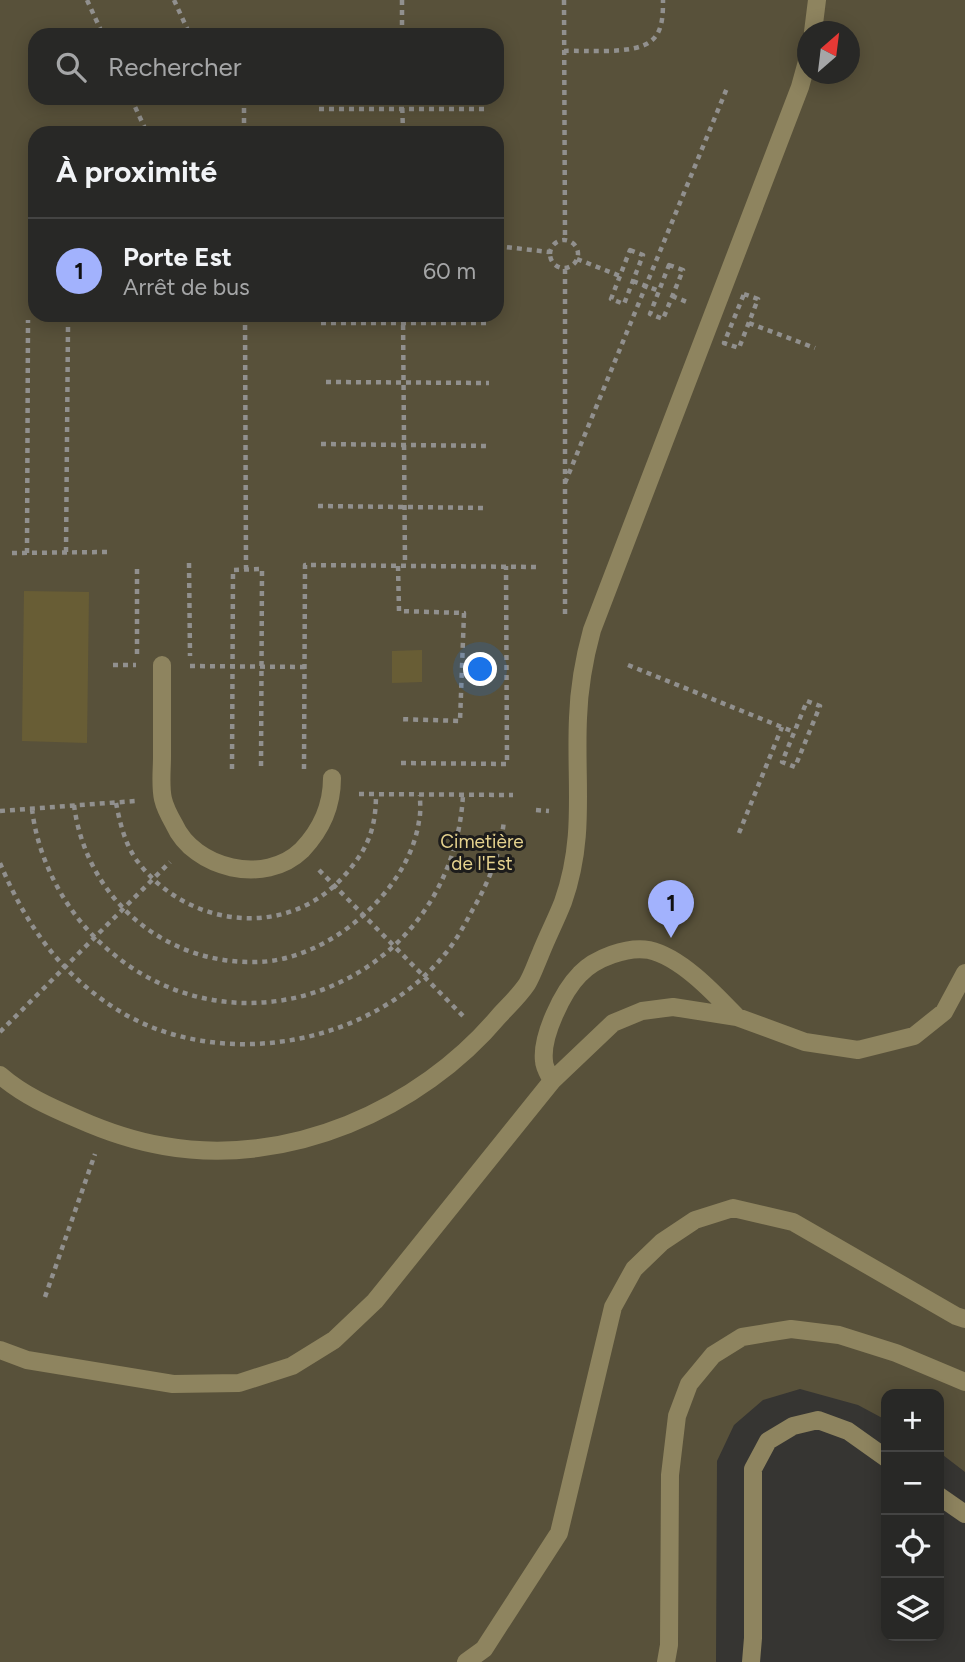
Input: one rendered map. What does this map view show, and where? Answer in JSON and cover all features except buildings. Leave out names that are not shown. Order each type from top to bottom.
[{"type":"street","points":[[814,21],[817,0]]},
{"type":"street","points":[[0,1075],[17,1089],[52,1108],[104,1130],[165,1146],[247,1149],[290,1142],[334,1130],[420,1089],[483,1036],[527,984],[563,901],[575,854],[580,813],[578,720],[584,660],[593,630],[801,84]]},
{"type":"street","points":[[162,665],[163,799],[175,827],[188,844],[205,859],[230,868],[256,869],[275,866],[300,851],[318,829],[328,810],[332,786]]},
{"type":"street","points":[[552,1080],[544,1062],[546,1038],[559,1004],[581,973],[614,952],[648,950],[672,960],[712,991],[737,1017]]},
{"type":"street","points":[[0,1350],[27,1360],[173,1384],[239,1383],[292,1366],[334,1340],[375,1301],[552,1080],[613,1023],[642,1011],[673,1007],[737,1017],[806,1042],[858,1050],[914,1036],[944,1012],[965,973]]},
{"type":"street","points":[[466,1662],[484,1649],[559,1533],[613,1307],[634,1269],[662,1242],[695,1220],[733,1208],[793,1222],[965,1319]]},
{"type":"street","points":[[666,1662],[669,1645],[670,1475],[677,1416],[689,1384],[713,1355],[742,1337],[791,1329],[839,1335],[896,1353],[965,1382]]},
{"type":"street","points":[[751,1662],[753,1469],[768,1441],[793,1426],[818,1420],[848,1431],[881,1454]]},
{"type":"street","points":[[944,1499],[965,1514]]},
{"type":"path","points":[[87,0],[100,28]]},
{"type":"path","points":[[174,0],[187,28]]},
{"type":"path","points":[[402,0],[402,28]]},
{"type":"path","points":[[564,0],[565,240]]},
{"type":"path","points":[[564,51],[629,50],[650,43],[660,30],[663,0]]},
{"type":"path","points":[[565,483],[727,88]]},
{"type":"path","points":[[134,105],[144,126]]},
{"type":"path","points":[[244,105],[244,126]]},
{"type":"path","points":[[402,105],[402,126]]},
{"type":"path","points":[[319,109],[484,109]]},
{"type":"path","points":[[565,240],[577,247],[577,259],[565,269],[552,263],[550,252],[556,242],[565,240]]},
{"type":"path","points":[[504,247],[550,252]]},
{"type":"path","points":[[630,250],[643,255],[624,304],[611,299],[620,276],[630,250]]},
{"type":"path","points":[[577,259],[620,276]]},
{"type":"path","points":[[669,265],[682,270],[663,319],[650,314],[659,291],[669,265]]},
{"type":"path","points":[[565,269],[565,637],[571,649],[584,660]]},
{"type":"path","points":[[633,281],[659,291]]},
{"type":"path","points":[[27,553],[28,320]]},
{"type":"path","points":[[245,322],[246,569]]},
{"type":"path","points":[[321,323],[488,323]]},
{"type":"path","points":[[399,719],[460,720],[464,613],[399,611],[404,507],[403,323]]},
{"type":"path","points":[[749,323],[815,348]]},
{"type":"path","points":[[66,552],[68,326]]},
{"type":"path","points":[[326,382],[489,383]]},
{"type":"path","points":[[320,444],[491,446]]},
{"type":"path","points":[[318,506],[488,508]]},
{"type":"path","points":[[12,553],[108,552]]},
{"type":"path","points":[[304,769],[305,565],[537,567]]},
{"type":"path","points":[[401,763],[507,764],[506,566]]},
{"type":"path","points":[[232,769],[233,570],[262,569],[261,770]]},
{"type":"path","points":[[113,665],[305,667]]},
{"type":"path","points":[[628,665],[794,732]]},
{"type":"path","points":[[807,701],[820,706],[795,767],[782,762],[794,732],[807,701]]},
{"type":"path","points":[[739,833],[782,727]]},
{"type":"path","points":[[332,786],[420,794],[513,794]]},
{"type":"path","points":[[74,805],[77,830],[93,870],[123,908],[144,927],[184,949],[213,958],[260,962],[304,952],[322,944],[347,929],[381,899],[404,863],[419,821],[420,794]]},
{"type":"path","points":[[32,809],[37,834],[52,878],[77,918],[124,964],[166,987],[213,1001],[259,1003],[309,995],[332,986],[358,972],[393,945],[423,914],[446,873],[462,825],[463,795]]},
{"type":"path","points":[[0,811],[163,799]]},
{"type":"path","points":[[0,863],[27,922],[48,950],[92,992],[126,1015],[158,1029],[211,1042],[234,1044],[294,1040],[335,1030],[401,995],[445,954],[480,898],[502,837],[504,820]]},
{"type":"path","points":[[0,1032],[188,844]]},
{"type":"path","points":[[300,851],[483,1036]]},
{"type":"path","points":[[45,1297],[104,1130]]},
{"type":"green space","name":"Cimetière de l'Est","points":[[0,0],[965,0],[965,1472],[944,1456],[944,1389],[881,1389],[881,1417],[858,1405],[800,1389],[763,1400],[734,1425],[717,1461],[716,1662],[0,1662]]},
{"type":"place","name":"Porte Est","points":[[671,938]]}]
